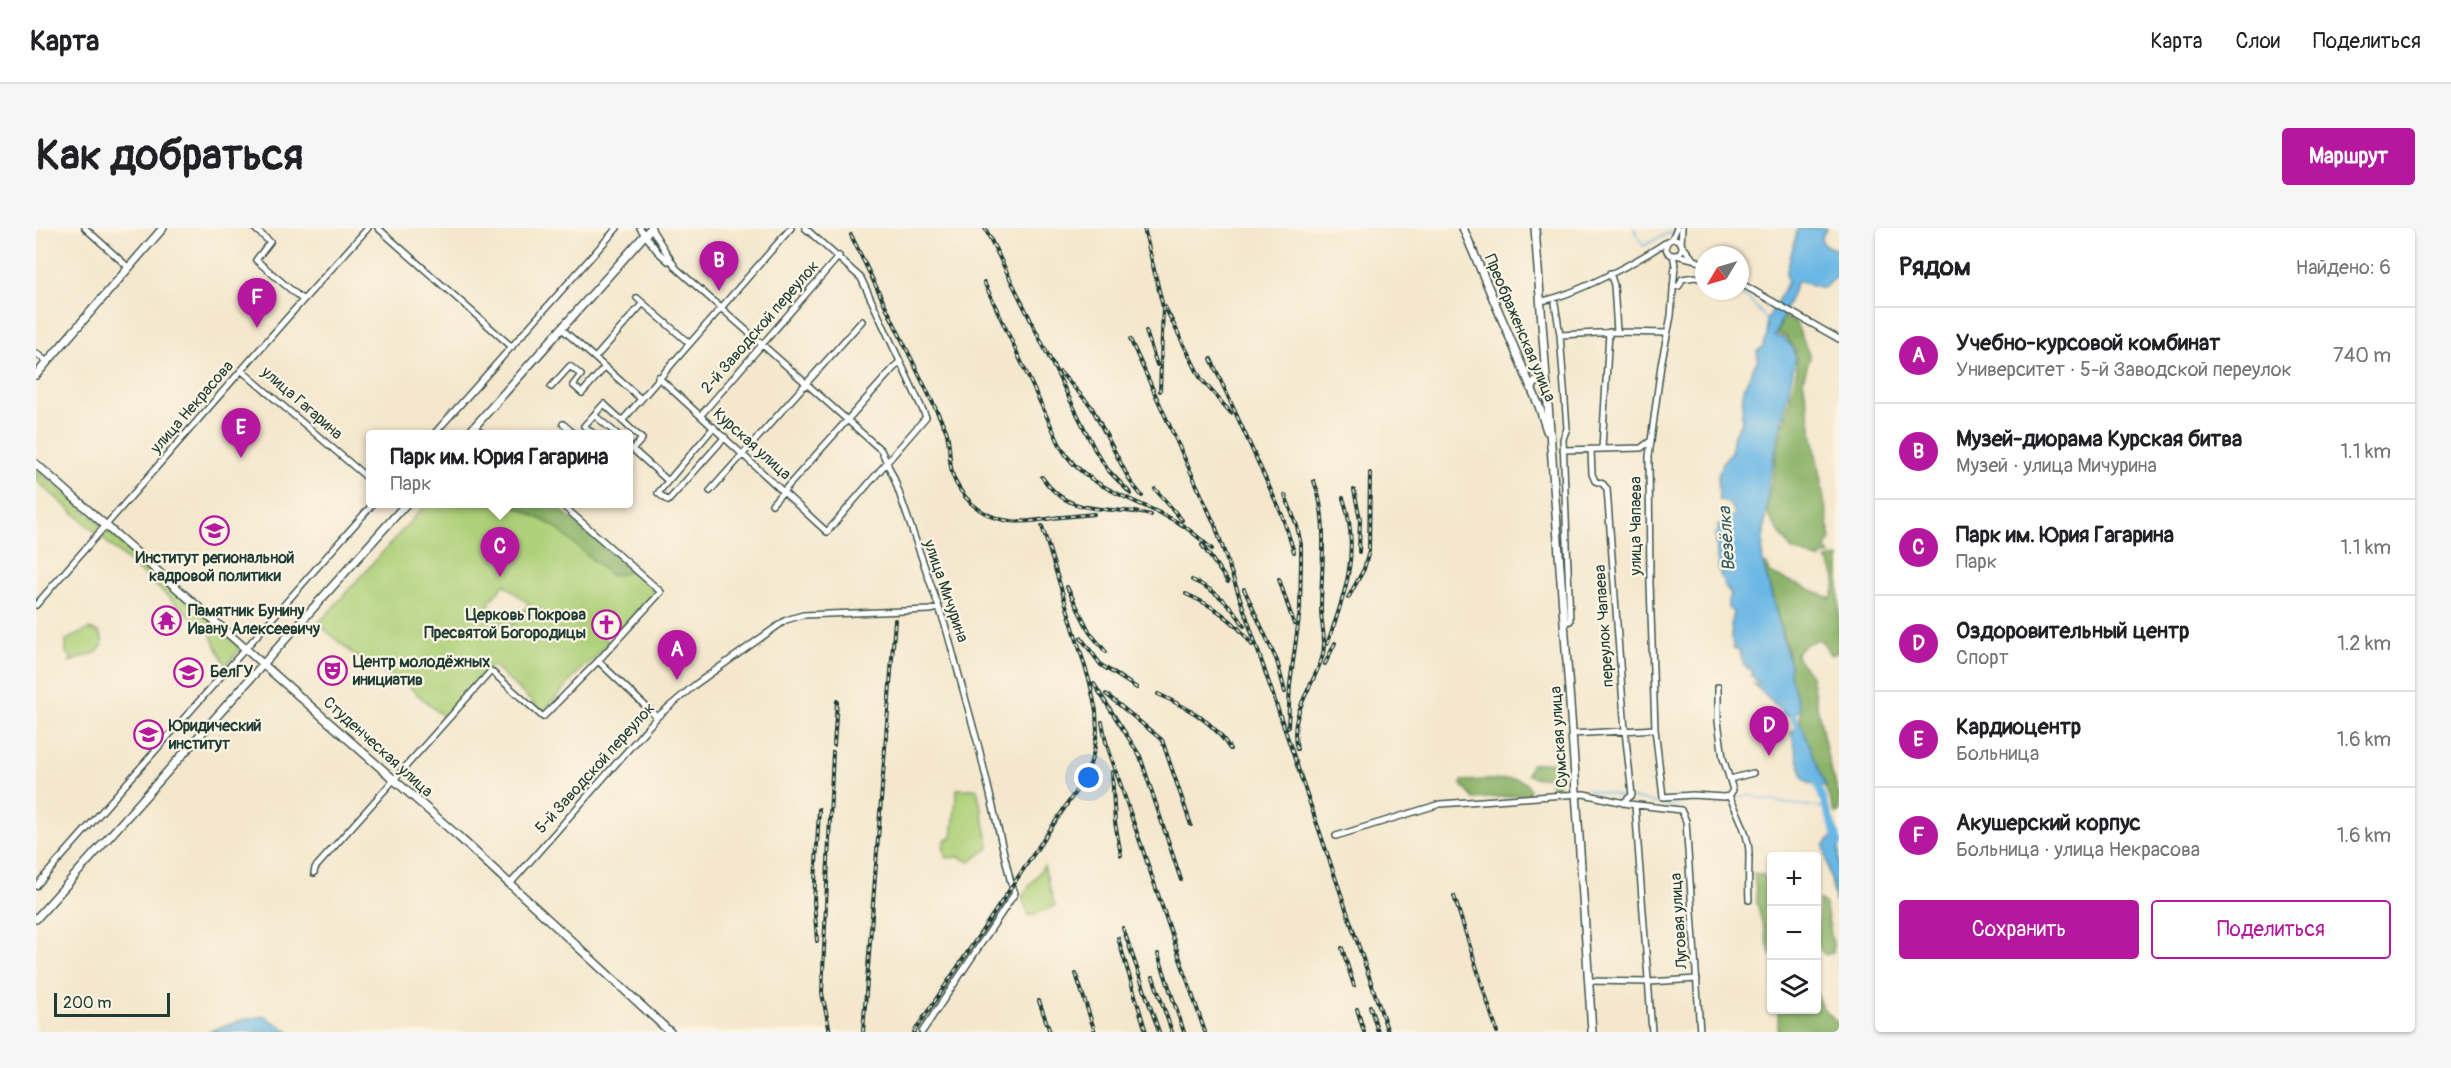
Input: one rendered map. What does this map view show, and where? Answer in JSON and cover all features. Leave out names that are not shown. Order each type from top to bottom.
[{"type":"main road","points":[[36,375],[163,228]]},
{"type":"main road","points":[[472,430],[651,228]]},
{"type":"main road","name":"Преображенская улица","points":[[1463,228],[1531,389],[1550,441]]},
{"type":"main road","points":[[1535,228],[1550,441]]},
{"type":"main road","points":[[1547,385],[1536,381],[1531,389],[1539,396],[1548,394]]},
{"type":"main road","name":"Сумская улица","points":[[1550,441],[1592,1032]]},
{"type":"main road","name":"Студенческая улица","points":[[36,464],[264,663],[517,890],[670,1032]]},
{"type":"main road","points":[[36,919],[399,508]]},
{"type":"street","points":[[84,228],[128,267]]},
{"type":"street","points":[[254,228],[270,242],[256,260],[303,300]]},
{"type":"street","name":"улица Некрасова","points":[[36,605],[368,228]]},
{"type":"street","points":[[378,228],[512,347]]},
{"type":"street","points":[[438,430],[617,228]]},
{"type":"street","points":[[640,228],[644,236],[676,268]]},
{"type":"street","name":"улица Мичурина","points":[[651,228],[676,268],[881,450],[888,460],[939,608],[963,687],[1011,883],[1016,893],[922,1032]]},
{"type":"street","points":[[622,420],[791,228]]},
{"type":"street","points":[[806,228],[861,278],[926,417],[888,460]]},
{"type":"street","points":[[1673,255],[1666,248],[1677,228]]},
{"type":"street","points":[[1673,255],[1682,250],[1682,228]]},
{"type":"street","points":[[1541,301],[1553,299],[1610,273],[1670,240],[1677,240],[1682,244],[1693,259]]},
{"type":"street","points":[[1650,253],[1693,259]]},
{"type":"street","name":"улица Чапаева","points":[[1663,797],[1655,729],[1649,456],[1671,316],[1673,255]]},
{"type":"street","name":"2-й Заводской переулок","points":[[701,415],[839,256]]},
{"type":"street","points":[[1610,273],[1614,285],[1617,332]]},
{"type":"street","points":[[1673,287],[1679,286],[1685,277],[1695,279]]},
{"type":"street","points":[[1749,288],[1839,339]]},
{"type":"street","points":[[638,298],[688,343]]},
{"type":"street","points":[[595,358],[643,303]]},
{"type":"street","points":[[1555,303],[1560,335],[1567,428],[1563,450],[1570,621],[1564,622]]},
{"type":"street","points":[[710,491],[862,321]]},
{"type":"street","points":[[562,328],[641,399]]},
{"type":"street","points":[[1602,448],[1609,332]]},
{"type":"street","points":[[1560,335],[1609,332],[1667,333]]},
{"type":"street","points":[[36,353],[47,362]]},
{"type":"street","points":[[772,504],[900,361]]},
{"type":"street","points":[[551,387],[570,366],[590,384]]},
{"type":"street","points":[[581,375],[573,385],[582,393],[605,367]]},
{"type":"street","name":"улица Гагарина","points":[[242,371],[366,477]]},
{"type":"street","name":"Курская улица","points":[[658,377],[828,532],[888,460]]},
{"type":"street","points":[[588,430],[584,426],[604,404],[642,438],[633,445]]},
{"type":"street","points":[[594,415],[610,430]]},
{"type":"street","points":[[563,424],[570,430]]},
{"type":"street","points":[[474,427],[477,430]]},
{"type":"street","points":[[714,427],[658,493],[668,501],[725,437]]},
{"type":"street","points":[[1563,450],[1641,448],[1650,440]]},
{"type":"street","points":[[1641,448],[1649,456]]},
{"type":"street","points":[[633,449],[668,480]]},
{"type":"street","name":"переулок Чапаева","points":[[1591,450],[1592,474],[1595,481],[1603,484],[1607,489],[1632,795],[1623,803]]},
{"type":"street","points":[[36,886],[370,508]]},
{"type":"street","points":[[314,873],[314,870],[491,671],[543,717],[598,661],[660,592],[566,508]]},
{"type":"street","points":[[1557,522],[1566,522]]},
{"type":"street","name":"5-й Заводской переулок","points":[[510,884],[657,717],[696,684],[786,620],[802,615],[939,608]]},
{"type":"street","points":[[598,661],[657,717]]},
{"type":"street","points":[[1718,687],[1720,739],[1733,790],[1730,799],[1746,838],[1749,852],[1747,871],[1749,900]]},
{"type":"street","points":[[1572,734],[1655,729]]},
{"type":"street","points":[[1730,779],[1753,773]]},
{"type":"street","points":[[1336,836],[1440,804],[1576,794],[1635,805],[1657,806],[1663,797],[1693,795],[1730,799]]},
{"type":"street","points":[[1635,805],[1652,1032]]},
{"type":"street","name":"Луговая улица","points":[[1657,806],[1681,810],[1686,821],[1700,1032]]},
{"type":"street","points":[[517,890],[518,876]]},
{"type":"street","points":[[1588,981],[1649,982],[1697,979]]},
{"type":"green space","points":[[1783,317],[1796,323],[1810,357],[1803,380],[1831,539],[1826,548],[1830,555],[1821,555],[1820,560],[1792,550],[1768,516],[1767,507],[1776,455],[1797,369],[1796,351],[1786,336],[1777,334]]},
{"type":"green space","points":[[36,469],[101,525],[95,532],[36,480]]},
{"type":"green space","points":[[422,508],[559,508],[656,592],[621,629],[602,613],[590,626],[609,642],[543,712],[492,665],[445,718],[400,679],[362,661],[318,624]],"holes":[[[504,584],[529,604],[512,625],[488,604]]]},
{"type":"green space","points":[[519,508],[559,508],[633,571],[611,576],[554,526]]},
{"type":"green space","points":[[108,531],[241,648],[226,666],[210,634],[102,538]]},
{"type":"green space","points":[[1839,557],[1839,652],[1830,655],[1825,645],[1818,639],[1806,644],[1795,654],[1811,676],[1829,763],[1839,796],[1839,813],[1835,813],[1800,722],[1800,709],[1790,675],[1787,650],[1763,563],[1767,564],[1769,573],[1831,598],[1835,588],[1835,578],[1826,559]]},
{"type":"green space","points":[[89,629],[99,632],[102,646],[97,652],[70,662],[73,659],[66,653],[66,640]]},
{"type":"green space","points":[[1552,762],[1558,764],[1559,790],[1551,790],[1550,777],[1534,778],[1527,774],[1531,764]]},
{"type":"green space","points":[[1515,779],[1527,785],[1530,789],[1528,795],[1474,799],[1461,784],[1462,781]]},
{"type":"green space","points":[[957,789],[977,789],[988,841],[989,848],[970,862],[959,857],[947,858],[943,847],[946,839],[952,838]]},
{"type":"green space","points":[[1044,866],[1055,906],[1029,916],[1022,896]]},
{"type":"green space","points":[[1754,873],[1764,875],[1767,880],[1767,942],[1757,903]]},
{"type":"green space","points":[[1821,901],[1825,904],[1833,944],[1833,953],[1825,955],[1821,950]]},
{"type":"green space","points":[[1821,1005],[1839,1027],[1839,1032],[1778,1032],[1778,1014],[1821,1014]]},
{"type":"water","points":[[1798,228],[1826,228],[1821,240],[1826,246],[1839,250],[1839,257],[1835,276],[1823,288],[1797,281],[1775,336],[1784,338],[1794,349],[1795,362],[1769,479],[1762,552],[1800,709],[1793,715],[1786,716],[1754,684],[1759,683],[1751,675],[1754,673],[1744,665],[1739,650],[1733,648],[1731,622],[1733,612],[1728,608],[1731,594],[1720,575],[1714,534],[1718,533],[1718,526],[1735,514],[1729,505],[1719,500],[1718,476],[1722,463],[1731,452],[1734,434],[1742,421],[1743,389],[1758,359],[1757,351],[1763,348],[1767,336],[1767,320],[1788,282],[1786,274]]},
{"type":"water","points":[[1800,722],[1826,786],[1810,783],[1803,777],[1791,733]]},
{"type":"water","points":[[1839,834],[1839,918],[1824,846],[1829,839]]},
{"type":"water","points":[[264,1016],[290,1032],[208,1032],[241,1020]]},
{"type":"waterway","points":[[1634,228],[1643,246],[1668,233],[1673,235]]},
{"type":"waterway","points":[[1749,299],[1767,320]]},
{"type":"waterway","name":"Везёлка","points":[[1790,707],[1800,733]]},
{"type":"waterway","name":"Везёлка","points":[[1815,778],[1839,843]]},
{"type":"waterway","points":[[1587,789],[1627,798]]},
{"type":"waterway","points":[[1733,798],[1749,795],[1782,803],[1826,808]]},
{"type":"waterway","points":[[1632,798],[1670,806],[1695,800],[1725,799]]},
{"type":"railway","points":[[985,228],[1095,450],[1108,470],[1131,494]]},
{"type":"railway","points":[[1144,228],[1163,307],[1160,391]]},
{"type":"railway","points":[[851,235],[946,430],[951,470],[963,494],[981,511],[1002,520],[1024,522],[1059,517]]},
{"type":"railway","points":[[984,282],[1060,445],[1070,460],[1097,483],[1179,523],[1212,549]]},
{"type":"railway","points":[[1165,307],[1201,379],[1231,413]]},
{"type":"railway","points":[[1146,331],[1157,365]]},
{"type":"railway","points":[[1130,339],[1215,525],[1388,1032]]},
{"type":"railway","points":[[1211,359],[1282,515],[1294,552]]},
{"type":"railway","points":[[1060,372],[1091,406],[1130,481],[1142,496]]},
{"type":"railway","points":[[1348,598],[1364,569],[1369,551],[1370,473]]},
{"type":"railway","points":[[1042,477],[1053,491],[1065,500],[1078,505],[1151,515]]},
{"type":"railway","points":[[1297,749],[1295,736],[1298,713],[1318,669],[1324,646],[1321,608],[1323,528],[1319,496],[1314,481]]},
{"type":"railway","points":[[1155,489],[1182,520]]},
{"type":"railway","points":[[1354,490],[1360,519],[1359,552]]},
{"type":"railway","points":[[1285,495],[1297,526],[1301,545],[1300,610],[1290,684],[1288,727]]},
{"type":"railway","points":[[1327,644],[1345,590],[1351,554],[1351,536],[1343,498]]},
{"type":"railway","points":[[1052,518],[1094,514]]},
{"type":"railway","points":[[914,1032],[1080,785],[1088,771],[1094,751],[1097,732],[1096,711],[1090,683],[1042,526]]},
{"type":"railway","points":[[1202,545],[1228,582]]},
{"type":"railway","points":[[1279,579],[1294,624]]},
{"type":"railway","points":[[1192,580],[1208,588],[1222,599],[1244,626]]},
{"type":"railway","points":[[1067,587],[1090,633],[1106,652]]},
{"type":"railway","points":[[1244,589],[1277,661],[1285,692]]},
{"type":"railway","points":[[1186,594],[1223,615],[1252,645]]},
{"type":"railway","points":[[863,1032],[895,620]]},
{"type":"railway","points":[[1081,638],[1101,665],[1137,688]]},
{"type":"railway","points":[[1325,664],[1335,643]]},
{"type":"railway","points":[[1094,684],[1140,756],[1181,880]]},
{"type":"railway","points":[[1106,694],[1162,740],[1191,825]]},
{"type":"railway","points":[[1158,694],[1189,710],[1207,723],[1216,730],[1230,749]]},
{"type":"railway","points":[[834,745],[837,701]]},
{"type":"railway","points":[[1102,722],[1106,742],[1205,1032]]},
{"type":"railway","points":[[830,1032],[822,993],[833,752]]},
{"type":"railway","points":[[1112,772],[1115,822],[1121,855]]},
{"type":"railway","points":[[817,941],[814,901],[819,809]]},
{"type":"railway","points":[[1454,896],[1497,1032]]},
{"type":"railway","points":[[1123,928],[1159,1032]]},
{"type":"railway","points":[[1118,938],[1146,1032]]},
{"type":"railway","points":[[1342,948],[1354,986]]},
{"type":"railway","points":[[1158,954],[1184,1032]]},
{"type":"railway","points":[[1076,974],[1095,1032]]},
{"type":"railway","points":[[1153,977],[1172,1032]]},
{"type":"railway","points":[[1039,1001],[1050,1032]]},
{"type":"railway","points":[[1370,1006],[1378,1032]]},
{"type":"railway","points":[[1357,1009],[1364,1032]]},
{"type":"place","name":"Музей-диорама Курская битва","points":[[719,291]]},
{"type":"place","name":"Акушерский корпус","points":[[257,328]]},
{"type":"place","name":"Кардиоцентр","points":[[241,458]]},
{"type":"place","name":"Институт региональной кадровой политики","points":[[215,530]]},
{"type":"place","name":"Парк им. Юрия Гагарина","points":[[500,577]]},
{"type":"place","name":"Памятник Бунину Ивану Алексеевичу","points":[[167,620]]},
{"type":"place","name":"Церковь Покрова Пресвятой Богородицы","points":[[607,624]]},
{"type":"place","name":"Центр молодёжных инициатив","points":[[332,671]]},
{"type":"place","name":"БелГУ","points":[[189,672]]},
{"type":"place","name":"Учебно-курсовой комбинат","points":[[677,680]]},
{"type":"place","name":"Юридический институт","points":[[148,735]]},
{"type":"place","name":"Оздоровительный центр","points":[[1769,756]]}]
